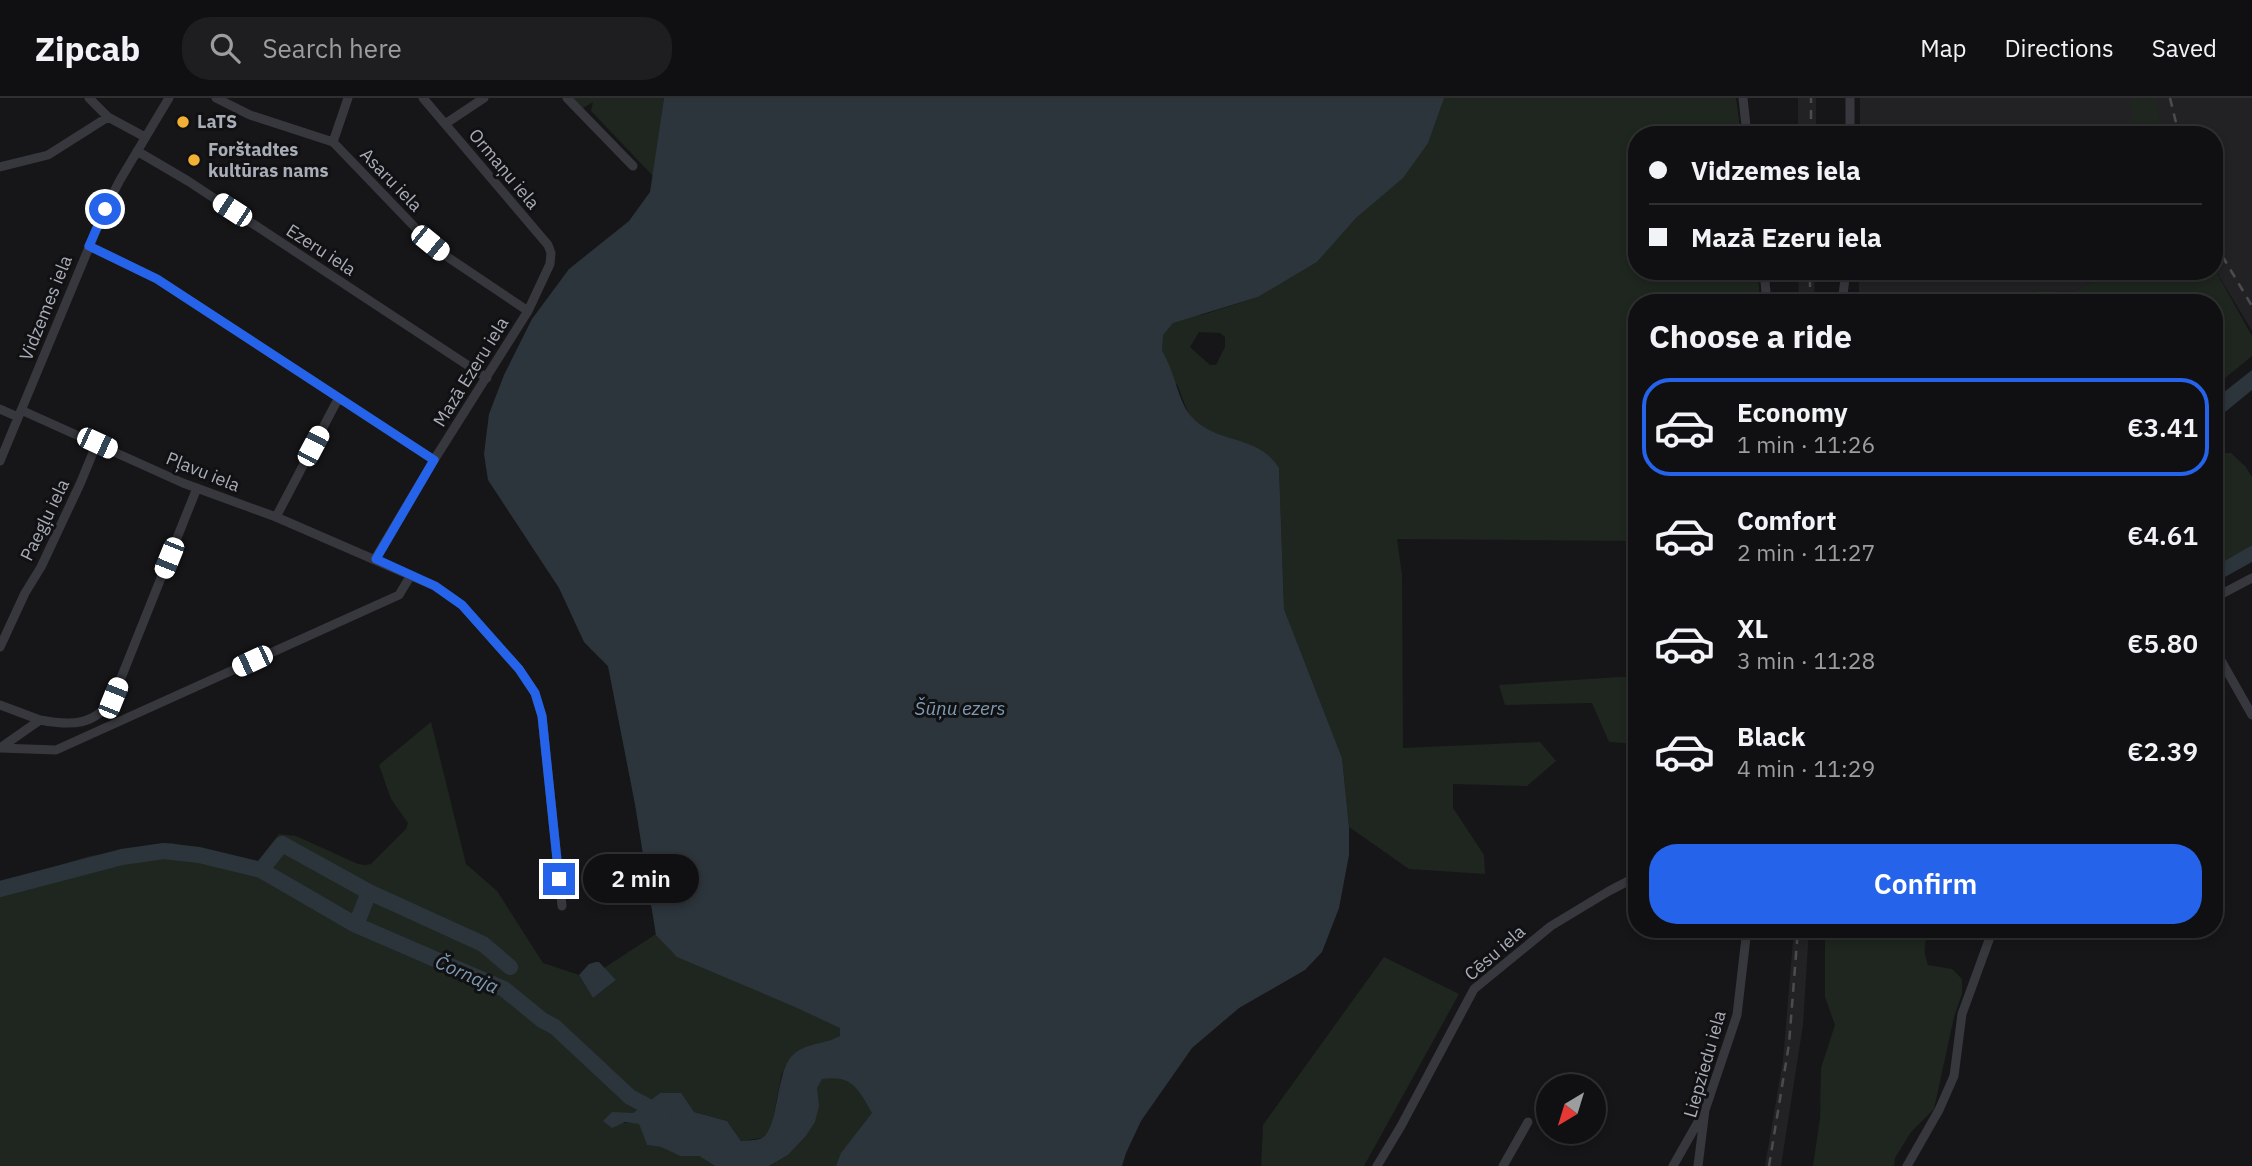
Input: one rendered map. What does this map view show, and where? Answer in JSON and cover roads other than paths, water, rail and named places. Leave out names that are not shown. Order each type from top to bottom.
[{"type":"street","points":[[89,98],[108,117],[145,137]]},
{"type":"street","name":"Vidzemes iela","points":[[0,461],[115,190],[169,98]]},
{"type":"street","name":"Asaru iela","points":[[216,98],[250,115],[333,142],[430,243],[528,311]]},
{"type":"street","points":[[333,142],[348,98]]},
{"type":"street","name":"Ormaņu iela","points":[[423,98],[548,245],[551,253],[550,264]]},
{"type":"street","points":[[446,124],[484,98]]},
{"type":"street","points":[[567,98],[633,166]]},
{"type":"street","points":[[1743,98],[1746,126]]},
{"type":"street","points":[[1850,98],[1850,126]]},
{"type":"street","points":[[1,168],[48,155],[108,117]]},
{"type":"street","name":"Ezeru iela","points":[[137,150],[487,378]]},
{"type":"street","points":[[89,246],[157,279],[434,460]]},
{"type":"street","name":"Mazā Ezeru iela","points":[[376,559],[434,460],[528,311],[550,264]]},
{"type":"street","points":[[276,517],[338,399]]},
{"type":"street","name":"Pļavu iela","points":[[0,410],[20,414],[97,443],[197,488],[276,517],[376,559]]},
{"type":"street","name":"Paegļu iela","points":[[0,647],[25,593],[41,567],[97,443]]},
{"type":"street","points":[[0,705],[40,720],[57,723],[78,723],[97,717],[105,710],[113,698],[197,488]]},
{"type":"street","points":[[376,559],[435,586],[462,605],[519,669],[535,693],[542,716],[562,906]]},
{"type":"street","points":[[0,748],[56,750],[399,595],[411,575]]},
{"type":"street","points":[[2223,593],[2252,578]]},
{"type":"street","points":[[2223,664],[2252,715]]},
{"type":"street","points":[[0,748],[40,720]]},
{"type":"street","name":"Cēsu iela","points":[[1377,1166],[1474,989],[1550,926],[1628,881]]},
{"type":"street","name":"Liepziedu iela","points":[[1699,1166],[1705,1110],[1737,1015],[1746,938]]},
{"type":"street","points":[[1907,1166],[1940,1110],[1954,1076],[1962,1014],[1990,938]]},
{"type":"street","points":[[1673,1166],[1705,1110]]},
{"type":"street","points":[[1503,1166],[1528,1122]]},
{"type":"water","name":"Šūņu ezers","points":[[664,98],[1444,98],[1428,143],[1403,178],[1357,217],[1317,262],[1258,297],[1173,323],[1163,335],[1162,351],[1191,416],[1213,432],[1260,449],[1279,468],[1284,609],[1342,758],[1349,855],[1339,908],[1322,952],[1305,970],[1239,1008],[1192,1048],[1141,1121],[1122,1166],[836,1166],[841,1153],[872,1113],[853,1085],[832,1078],[822,1079],[817,1088],[819,1106],[815,1122],[805,1137],[788,1155],[769,1166],[715,1166],[699,1156],[680,1156],[661,1147],[647,1145],[639,1124],[625,1122],[612,1128],[603,1121],[612,1112],[633,1113],[660,1093],[681,1093],[694,1112],[727,1121],[741,1141],[760,1139],[771,1124],[782,1077],[791,1057],[808,1046],[840,1036],[840,1028],[677,957],[656,935],[635,804],[608,666],[584,642],[559,588],[488,480],[484,454],[489,414],[504,375],[532,319],[569,269],[629,221],[650,192]]},
{"type":"water","points":[[2252,370],[2252,390],[2223,414],[2223,393]]},
{"type":"water","points":[[2252,545],[2252,562],[2223,578],[2223,562]]},
{"type":"water","points":[[596,962],[616,980],[593,998],[579,975],[589,964]]},
{"type":"waterway","points":[[261,870],[282,844],[369,892],[483,944],[510,967]]},
{"type":"waterway","name":"Čornaja","points":[[0,889],[122,857],[164,851],[199,855],[261,870],[356,925],[504,989],[542,1020],[555,1027],[630,1097],[664,1115]]},
{"type":"waterway","points":[[356,925],[369,892]]},
{"type":"railway","points":[[1811,98],[1811,126]]},
{"type":"railway","points":[[2170,98],[2177,126]]},
{"type":"railway","points":[[2223,257],[2252,306]]},
{"type":"railway","points":[[1810,280],[1810,294]]},
{"type":"railway","points":[[1769,1166],[1789,1044],[1797,938]]},
{"type":"place","name":"LaTS","points":[[183,122]]},
{"type":"place","name":"Forštadtes kultūras nams","points":[[194,160]]}]
